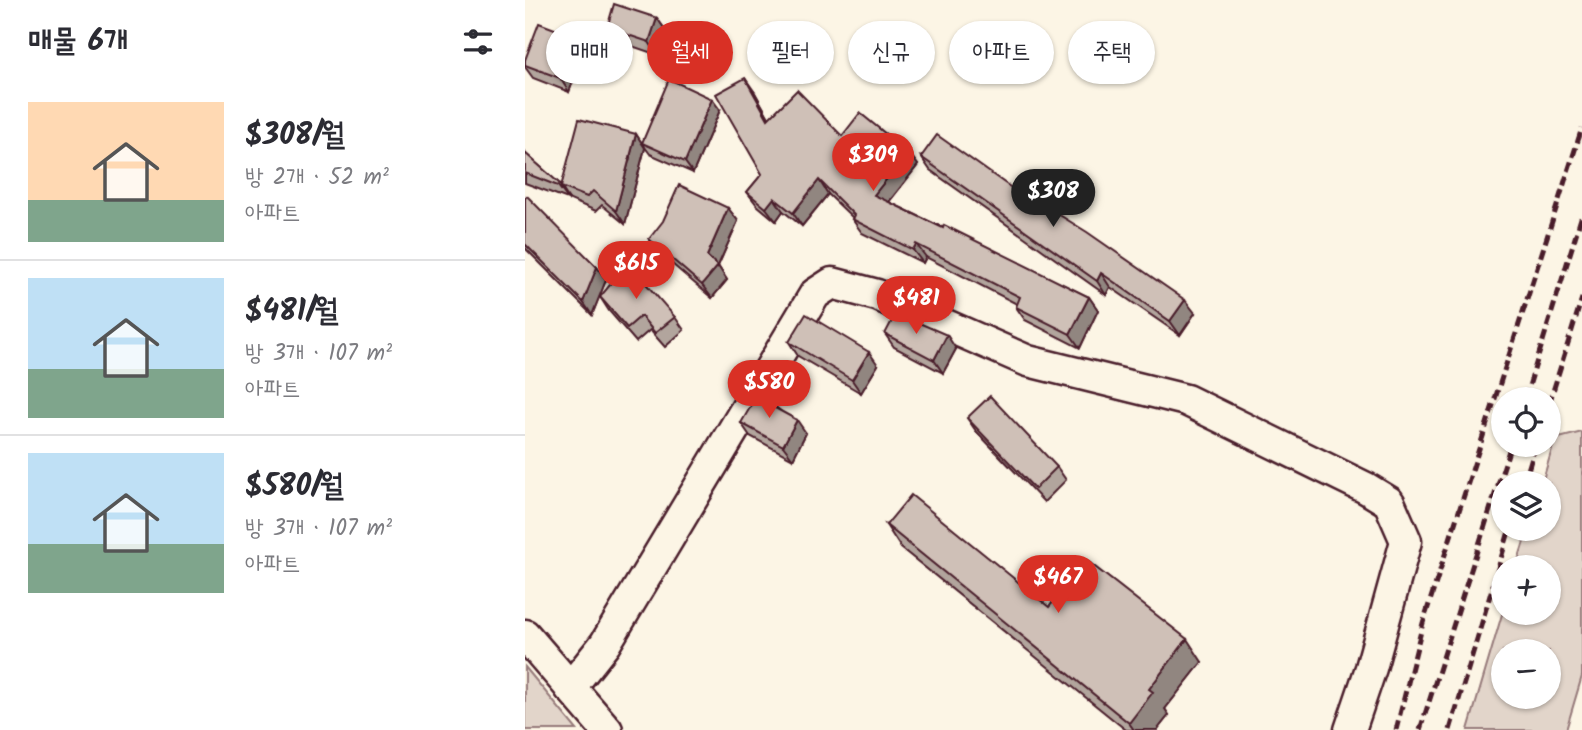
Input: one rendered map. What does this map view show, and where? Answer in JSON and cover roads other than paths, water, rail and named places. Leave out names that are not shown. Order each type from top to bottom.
[{"type":"street","points":[[571,688],[605,644],[815,294],[832,284],[877,295],[1028,361],[1186,400],[1366,488],[1389,502],[1406,541],[1371,668],[1350,730]]},
{"type":"street","points":[[525,635],[607,730]]},
{"type":"railway","points":[[1396,730],[1423,623],[1582,128]]},
{"type":"railway","points":[[1529,387],[1582,215]]},
{"type":"railway","points":[[1554,387],[1582,298]]},
{"type":"railway","points":[[1420,730],[1507,457]]},
{"type":"railway","points":[[1528,471],[1532,457]]},
{"type":"railway","points":[[1450,730],[1506,541]]}]
